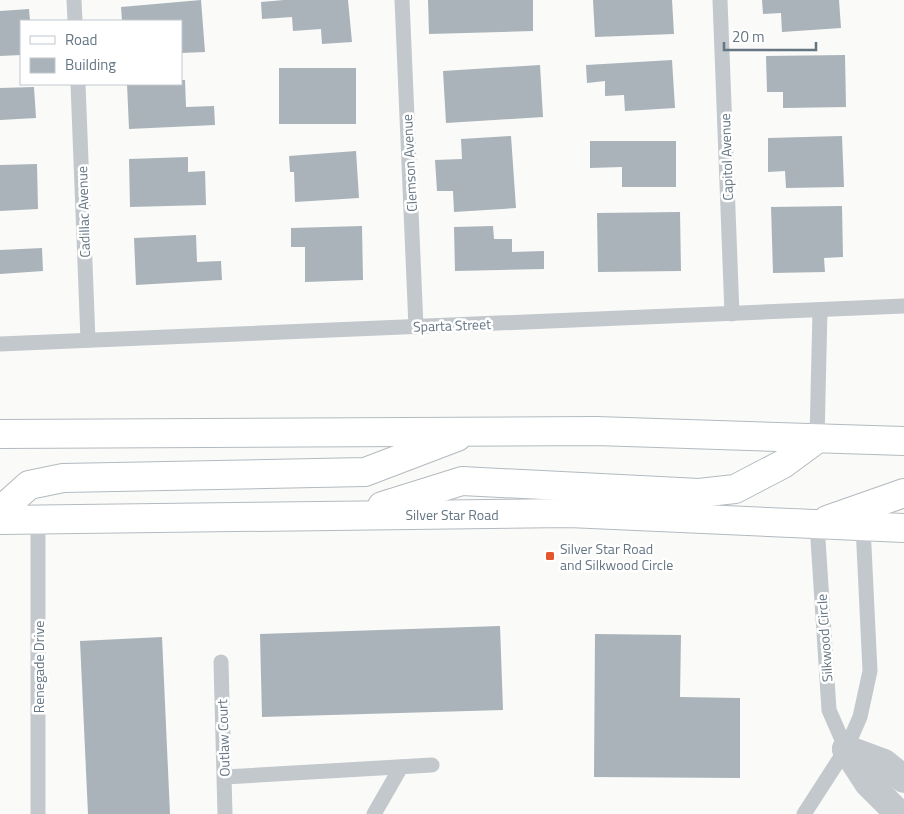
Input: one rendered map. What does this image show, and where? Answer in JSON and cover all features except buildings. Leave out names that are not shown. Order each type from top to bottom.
[{"type":"main road","points":[[0,511],[29,485],[63,478],[365,472],[472,431]]},
{"type":"main road","points":[[0,434],[596,431],[904,441]]},
{"type":"main road","points":[[355,515],[462,481],[698,493],[735,489],[783,464],[817,439]]},
{"type":"main road","points":[[817,524],[878,501],[904,494]]},
{"type":"main road","name":"Silver Star Road","points":[[0,520],[569,514],[904,528]]},
{"type":"street","points":[[846,749],[884,763],[904,779]]},
{"type":"street","points":[[846,749],[868,783],[899,814]]},
{"type":"lane","points":[[74,0],[75,20]]},
{"type":"lane","name":"Clemson Avenue","points":[[402,0],[416,327]]},
{"type":"lane","name":"Capitol Avenue","points":[[720,0],[732,314]]},
{"type":"lane","name":"Cadillac Avenue","points":[[78,85],[88,340]]},
{"type":"lane","name":"Sparta Street","points":[[0,344],[904,306]]},
{"type":"lane","points":[[817,439],[820,310]]},
{"type":"lane","name":"Renegade Drive","points":[[38,519],[38,814]]},
{"type":"lane","name":"Silkwood Circle","points":[[817,524],[829,710],[846,749]]},
{"type":"lane","points":[[804,814],[846,749],[860,717],[870,671],[863,526]]},
{"type":"lane","name":"Outlaw Court","points":[[221,662],[225,814]]},
{"type":"lane","points":[[225,777],[432,765]]},
{"type":"lane","points":[[374,814],[401,767]]},
{"type":"place","name":"Silver Star Road and Silkwood Circle","points":[[550,556]]}]
